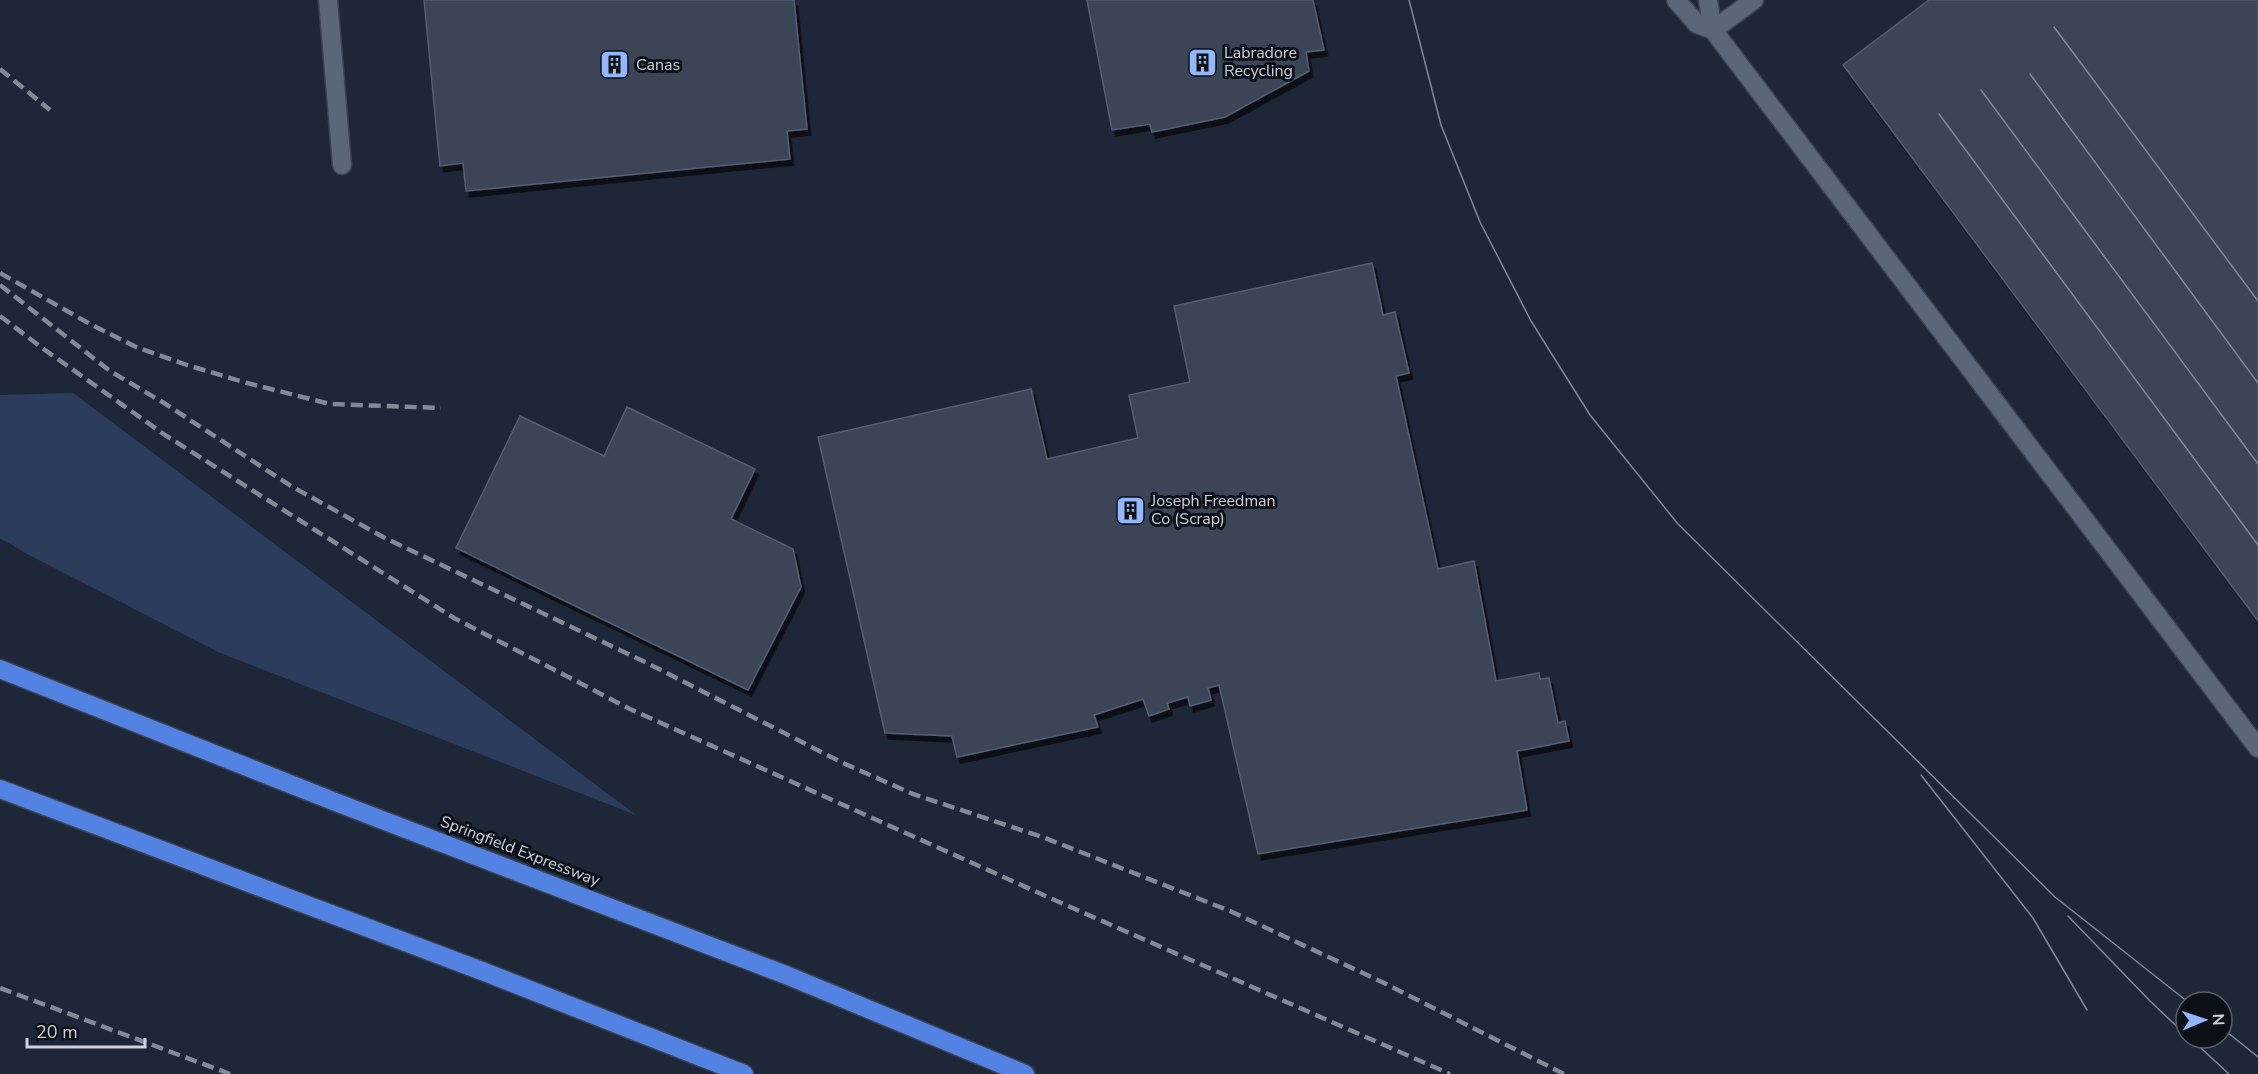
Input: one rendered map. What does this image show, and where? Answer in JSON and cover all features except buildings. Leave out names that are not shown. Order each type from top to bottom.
[{"type":"highway","name":"Springfield Expressway","points":[[0,669],[339,803],[786,975],[1025,1074]]},
{"type":"highway","points":[[0,789],[460,963],[744,1074]]},
{"type":"lane","points":[[328,0],[342,165]]},
{"type":"lane","points":[[1676,0],[1697,24],[1713,30]]},
{"type":"lane","points":[[1708,0],[1713,30],[2258,748]]},
{"type":"lane","points":[[1713,30],[1754,0]]},
{"type":"shaded area","points":[[73,393],[636,815],[218,652],[0,538],[0,395]]},
{"type":"tram line","points":[[1409,0],[1441,125],[1480,222],[1531,321],[1590,415],[1678,524],[2055,897],[2174,991]]},
{"type":"tram line","points":[[2054,27],[2258,301]]},
{"type":"tram line","points":[[2030,74],[2258,383]]},
{"type":"tram line","points":[[1981,90],[2258,464]]},
{"type":"tram line","points":[[1939,114],[2258,545]]},
{"type":"tram line","points":[[1921,775],[2033,918],[2087,1010]]},
{"type":"tram line","points":[[2068,916],[2174,1024]]},
{"type":"tram line","points":[[2234,1038],[2258,1057]]},
{"type":"tram line","points":[[2203,1050],[2229,1074]]},
{"type":"railway","points":[[0,69],[50,110]]},
{"type":"railway","points":[[0,273],[136,347],[187,365],[330,404],[441,408]]},
{"type":"railway","points":[[0,285],[110,371],[164,403],[291,486],[383,537],[645,662],[843,763],[913,794],[1045,838],[1230,911],[1382,982],[1564,1074]]},
{"type":"railway","points":[[0,316],[165,435],[454,618],[630,709],[1059,902],[1450,1074]]},
{"type":"railway","points":[[0,988],[230,1074]]},
{"type":"place","name":"Labradore Recycling","points":[[1203,62]]},
{"type":"place","name":"Canas","points":[[615,65]]},
{"type":"place","name":"Joseph Freedman Co (Scrap)","points":[[1130,510]]}]
